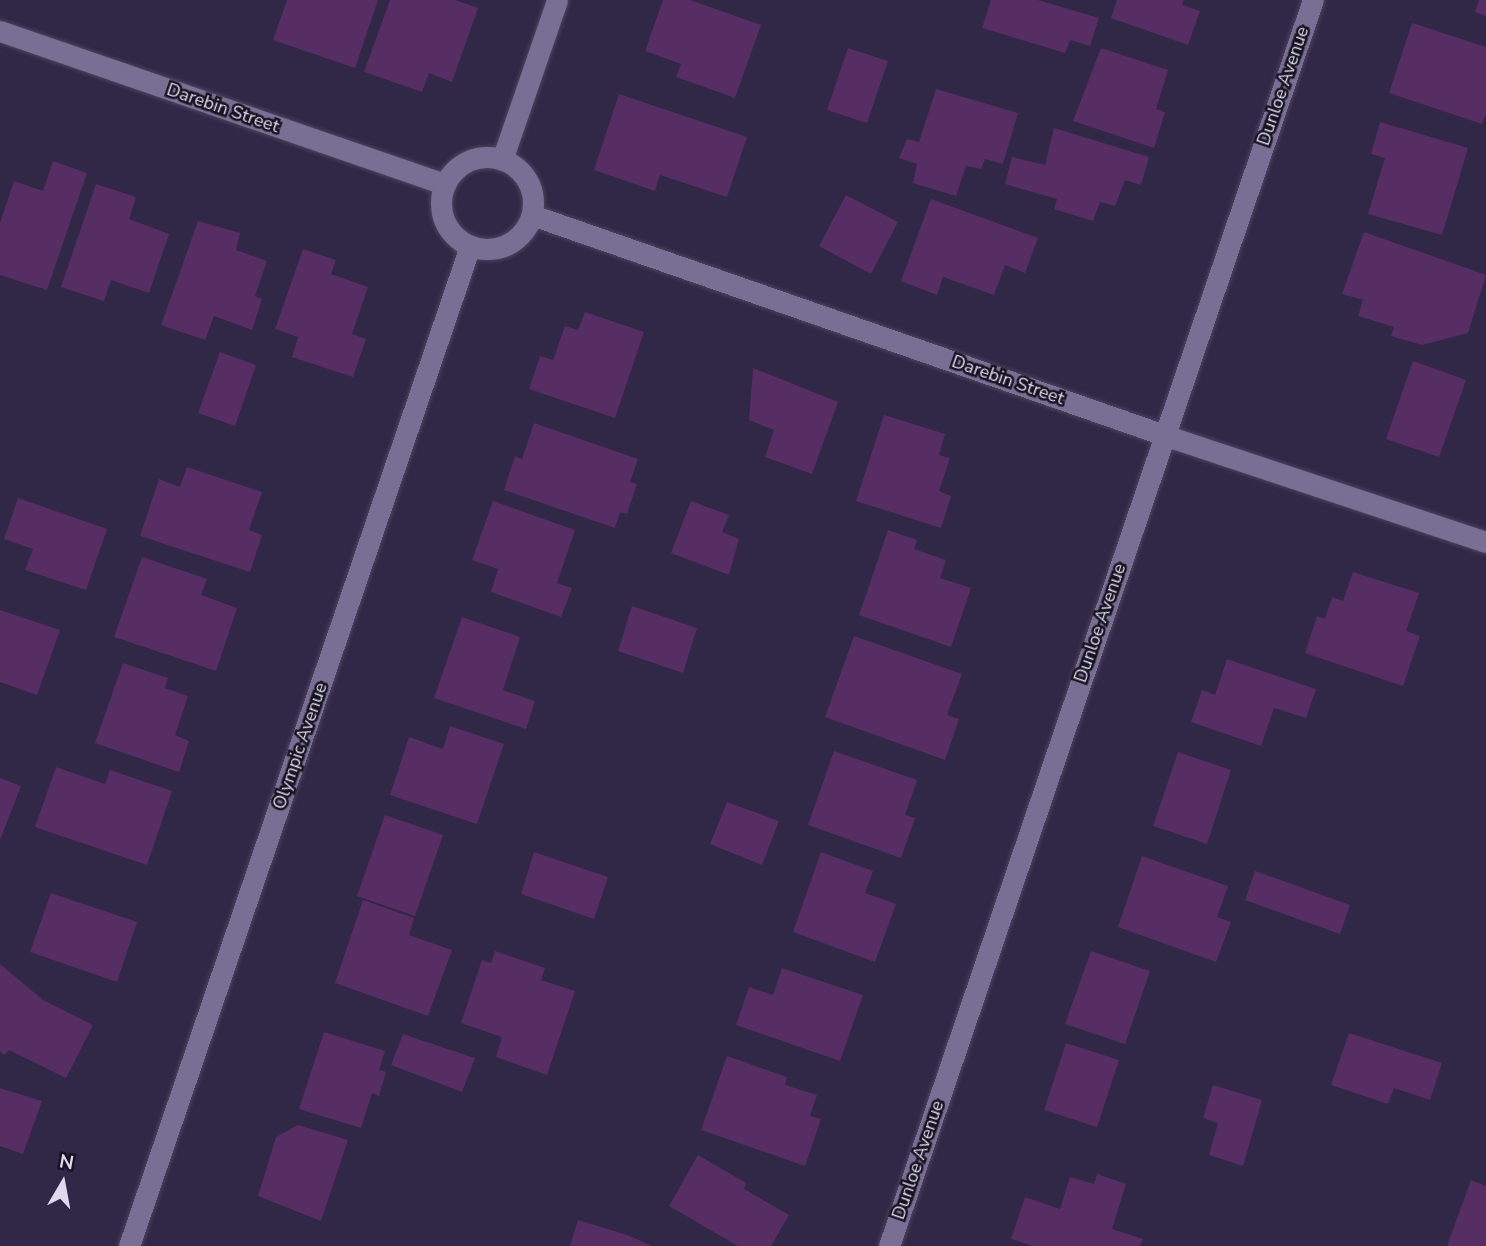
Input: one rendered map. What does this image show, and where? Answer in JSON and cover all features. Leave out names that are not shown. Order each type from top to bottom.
[{"type":"street","points":[[502,160],[557,0]]},
{"type":"street","name":"Dunloe Avenue","points":[[889,1246],[1313,0]]},
{"type":"street","name":"Darebin Street","points":[[0,31],[445,184]]},
{"type":"street","points":[[489,158],[502,160],[524,176],[530,188],[532,215],[526,229],[515,240],[501,247],[485,249],[470,246],[457,238],[442,213],[445,184],[463,164],[489,158]]},
{"type":"street","name":"Darebin Street","points":[[532,215],[1164,435],[1486,542]]},
{"type":"street","name":"Olympic Avenue","points":[[129,1246],[470,246]]},
{"type":"building","points":[[287,0],[378,0],[355,68],[273,40]]},
{"type":"building","points":[[390,0],[455,0],[478,8],[452,82],[429,73],[422,92],[364,72]]},
{"type":"building","points":[[663,0],[690,0],[761,25],[735,98],[676,77],[681,64],[645,51]]},
{"type":"building","points":[[991,0],[1038,0],[1099,18],[1090,46],[1070,40],[1065,53],[982,28]]},
{"type":"building","points":[[1117,0],[1184,0],[1182,5],[1200,11],[1188,45],[1111,18]]},
{"type":"building","points":[[1479,0],[1486,0],[1486,16],[1475,12]]},
{"type":"building","points":[[1412,23],[1486,47],[1486,113],[1482,124],[1389,93]]},
{"type":"building","points":[[848,48],[888,61],[867,123],[827,110]]},
{"type":"building","points":[[1101,48],[1168,70],[1156,109],[1165,112],[1154,148],[1073,121]]},
{"type":"building","points":[[936,89],[1018,113],[1003,164],[985,159],[981,169],[966,166],[956,196],[913,183],[917,164],[899,158],[907,139],[919,142]]},
{"type":"building","points":[[619,94],[747,137],[727,197],[660,175],[655,191],[594,170]]},
{"type":"building","points":[[1380,122],[1468,148],[1442,235],[1368,214],[1385,158],[1371,154]]},
{"type":"building","points":[[1054,128],[1149,157],[1141,185],[1125,180],[1115,206],[1100,202],[1093,221],[1054,209],[1057,199],[1005,184],[1012,157],[1045,165]]},
{"type":"building","points":[[53,161],[87,173],[47,290],[0,275],[0,223],[14,181],[43,191]]},
{"type":"building","points":[[96,184],[136,197],[129,219],[169,234],[149,293],[111,280],[104,301],[61,287]]},
{"type":"building","points":[[846,195],[898,222],[871,274],[819,246]]},
{"type":"building","points":[[931,199],[1038,238],[1025,273],[1005,265],[994,295],[943,277],[937,295],[901,281]]},
{"type":"building","points":[[198,221],[240,233],[236,250],[267,261],[255,296],[262,299],[252,330],[214,316],[205,340],[161,325]]},
{"type":"building","points":[[1364,232],[1486,275],[1468,333],[1422,345],[1391,336],[1394,327],[1358,316],[1363,300],[1342,294]]},
{"type":"building","points":[[303,249],[336,260],[331,274],[368,287],[352,334],[366,339],[353,377],[292,357],[298,337],[275,329]]},
{"type":"building","points":[[585,312],[644,332],[615,418],[529,389],[540,356],[553,360],[565,326],[578,330]]},
{"type":"building","points":[[220,352],[256,365],[235,426],[198,413]]},
{"type":"building","points":[[1413,361],[1466,380],[1439,457],[1386,439]]},
{"type":"building","points":[[753,368],[838,402],[812,474],[765,457],[774,430],[749,420]]},
{"type":"building","points":[[884,415],[945,434],[939,455],[950,458],[939,491],[951,496],[941,528],[856,501]]},
{"type":"building","points":[[534,423],[638,459],[630,482],[637,484],[627,514],[620,512],[615,528],[504,490],[515,456],[522,459]]},
{"type":"building","points":[[187,467],[262,492],[249,530],[262,535],[250,572],[140,536],[159,479],[180,487]]},
{"type":"building","points":[[18,498],[107,529],[86,590],[25,570],[33,549],[4,539]]},
{"type":"building","points":[[493,501],[575,530],[557,583],[572,588],[561,617],[491,592],[498,569],[472,560]]},
{"type":"building","points":[[691,501],[729,515],[722,532],[739,539],[729,575],[671,553]]},
{"type":"building","points":[[888,530],[917,540],[914,549],[946,560],[940,578],[971,588],[951,647],[859,615]]},
{"type":"building","points":[[142,557],[207,579],[201,595],[237,608],[216,671],[114,637]]},
{"type":"building","points":[[1353,572],[1419,593],[1406,631],[1420,636],[1403,686],[1305,653],[1317,616],[1325,619],[1332,597],[1343,601]]},
{"type":"building","points":[[632,606],[697,628],[683,673],[618,651]]},
{"type":"building","points":[[0,610],[60,630],[37,695],[0,682]]},
{"type":"building","points":[[462,617],[520,637],[503,690],[535,701],[526,729],[434,698]]},
{"type":"building","points":[[854,636],[962,674],[947,715],[959,719],[945,760],[825,717]]},
{"type":"building","points":[[1227,659],[1316,689],[1306,718],[1274,708],[1261,746],[1191,722],[1202,690],[1215,695]]},
{"type":"building","points":[[123,663],[168,678],[165,688],[188,696],[175,735],[189,741],[179,772],[95,743]]},
{"type":"building","points":[[450,726],[504,744],[477,824],[390,795],[409,737],[443,749]]},
{"type":"building","points":[[834,751],[917,780],[905,815],[915,818],[901,858],[808,825]]},
{"type":"building","points":[[1178,752],[1231,770],[1207,844],[1153,826]]},
{"type":"building","points":[[56,767],[105,784],[110,770],[172,791],[147,865],[35,827]]},
{"type":"building","points":[[0,778],[21,786],[0,840]]},
{"type":"building","points":[[727,802],[779,821],[762,865],[710,844]]},
{"type":"building","points":[[385,815],[443,835],[415,916],[357,896]]},
{"type":"building","points":[[534,852],[608,877],[594,919],[521,894]]},
{"type":"building","points":[[821,852],[873,871],[865,893],[896,904],[875,962],[793,932]]},
{"type":"building","points":[[1142,856],[1228,886],[1217,917],[1231,922],[1216,962],[1118,927]]},
{"type":"building","points":[[1255,871],[1350,905],[1340,934],[1245,900]]},
{"type":"building","points":[[51,893],[137,922],[117,982],[30,952]]},
{"type":"building","points":[[363,900],[414,918],[409,935],[452,950],[428,1016],[335,983]]},
{"type":"building","points":[[495,951],[545,968],[541,980],[575,991],[547,1075],[496,1057],[502,1037],[461,1023],[482,960],[491,963]]},
{"type":"building","points":[[1091,951],[1150,971],[1125,1044],[1065,1024]]},
{"type":"building","points":[[0,964],[43,1000],[93,1025],[66,1078],[9,1050],[4,1055],[0,1051]]},
{"type":"building","points":[[782,968],[863,995],[840,1061],[736,1025],[749,987],[773,995]]},
{"type":"building","points":[[324,1032],[385,1051],[379,1070],[386,1072],[379,1096],[372,1093],[361,1128],[299,1109]]},
{"type":"building","points":[[1349,1033],[1442,1063],[1430,1100],[1394,1088],[1388,1104],[1331,1085]]},
{"type":"building","points":[[403,1034],[475,1058],[462,1092],[391,1065]]},
{"type":"building","points":[[1066,1043],[1119,1060],[1097,1127],[1044,1110]]},
{"type":"building","points":[[727,1056],[787,1077],[785,1085],[817,1095],[810,1116],[821,1119],[805,1166],[701,1130]]},
{"type":"building","points":[[1213,1085],[1262,1100],[1243,1166],[1209,1155],[1218,1123],[1203,1118]]},
{"type":"building","points":[[0,1088],[42,1101],[23,1154],[0,1146]]},
{"type":"building","points":[[298,1125],[348,1140],[321,1221],[258,1196],[276,1137]]},
{"type":"building","points":[[698,1155],[746,1183],[744,1189],[789,1215],[771,1246],[738,1246],[669,1206]]},
{"type":"building","points":[[1097,1174],[1126,1184],[1112,1229],[1143,1239],[1140,1246],[1033,1246],[1011,1239],[1025,1197],[1060,1209],[1070,1177],[1094,1184]]},
{"type":"building","points":[[1471,1180],[1486,1186],[1486,1246],[1447,1246]]},
{"type":"building","points":[[578,1220],[627,1235],[652,1246],[570,1246]]}]
